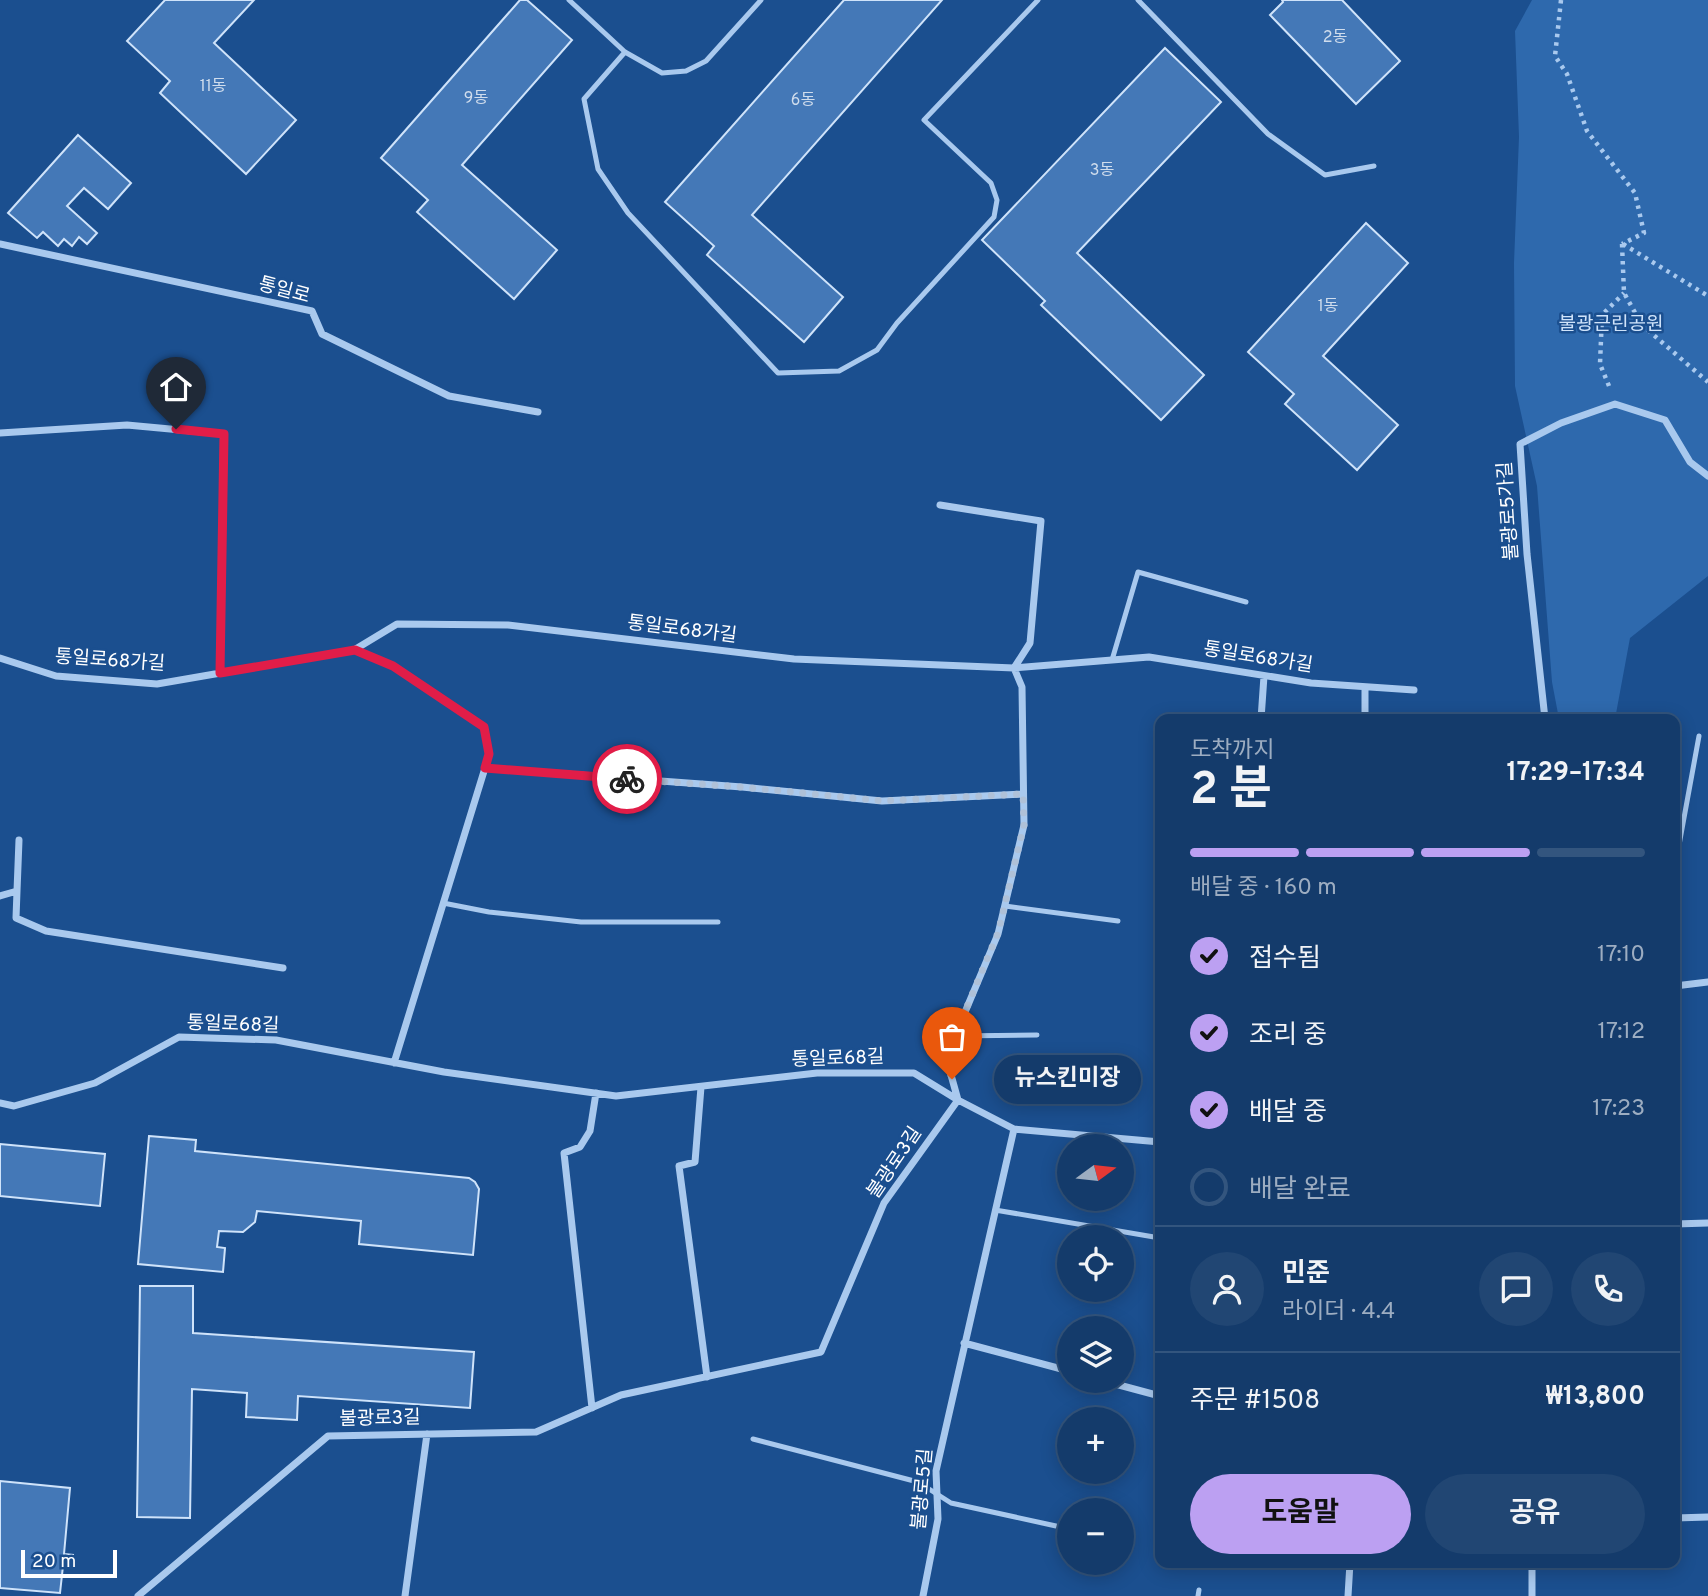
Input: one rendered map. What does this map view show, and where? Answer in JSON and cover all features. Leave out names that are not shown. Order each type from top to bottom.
[{"type":"street","name":"통일로","points":[[0,244],[312,312],[322,334],[449,396],[538,412]]},
{"type":"street","points":[[1615,404],[1665,420],[1690,462],[1708,476]]},
{"type":"street","name":"불광로5가길","points":[[1544,714],[1527,554],[1520,444],[1561,423],[1615,404]]},
{"type":"street","points":[[0,432],[127,425],[224,434],[220,673]]},
{"type":"street","points":[[940,505],[1041,521],[1030,643],[1014,667],[1022,687],[1024,825],[998,933],[946,1057],[958,1100],[1014,1129],[1155,1142]]},
{"type":"street","name":"통일로68가길","points":[[0,658],[56,676],[157,684],[355,650],[397,624],[508,625],[794,659],[1014,667],[1149,657],[1311,683],[1414,690]]},
{"type":"street","points":[[355,650],[393,666],[484,727],[489,754],[394,1063]]},
{"type":"street","points":[[1261,714],[1264,676]]},
{"type":"street","points":[[1365,687],[1365,714]]},
{"type":"street","points":[[485,768],[741,787],[883,801],[1023,794]]},
{"type":"street","points":[[19,839],[16,918],[46,931],[283,968]]},
{"type":"street","points":[[0,896],[17,891]]},
{"type":"street","points":[[1680,985],[1708,982]]},
{"type":"street","name":"통일로68길","points":[[0,1103],[14,1106],[95,1083],[179,1037],[276,1040],[444,1072],[616,1096],[817,1073],[914,1073],[958,1100]]},
{"type":"street","points":[[701,1087],[695,1162],[679,1166],[707,1377]]},
{"type":"street","points":[[593,1408],[564,1153],[580,1147],[590,1131],[596,1093]]},
{"type":"street","name":"불광로3길","points":[[138,1596],[328,1436],[536,1432],[621,1395],[821,1353],[884,1203],[958,1100]]},
{"type":"street","name":"불광로5길","points":[[923,1596],[938,1519],[936,1471],[1014,1129]]},
{"type":"street","points":[[1680,1224],[1708,1223]]},
{"type":"street","points":[[964,1343],[1057,1368]]},
{"type":"street","points":[[1134,1389],[1155,1395]]},
{"type":"street","points":[[405,1596],[427,1434]]},
{"type":"street","points":[[1680,1518],[1708,1517]]},
{"type":"street","points":[[1348,1596],[1350,1568]]},
{"type":"street","points":[[1532,1568],[1532,1596]]},
{"type":"lane","points":[[569,0],[625,52],[662,73],[686,71],[706,61],[761,0]]},
{"type":"lane","points":[[625,52],[584,99],[597,169],[628,213],[778,373],[839,371],[877,350],[897,323],[994,217],[997,200],[990,183],[924,120],[1038,0]]},
{"type":"lane","points":[[1138,0],[1268,134],[1325,175],[1374,166]]},
{"type":"lane","points":[[1112,660],[1138,572],[1246,602]]},
{"type":"lane","points":[[1680,840],[1699,736]]},
{"type":"lane","points":[[443,904],[581,922],[718,922]]},
{"type":"lane","points":[[1005,906],[1118,920]]},
{"type":"lane","points":[[955,1036],[1037,1035]]},
{"type":"lane","points":[[995,1210],[1155,1237]]},
{"type":"lane","points":[[753,1439],[918,1482],[951,1503],[1056,1526]]},
{"type":"path","points":[[1561,0],[1555,55],[1567,74],[1587,131],[1635,193],[1644,233],[1622,244]]},
{"type":"path","points":[[1622,244],[1624,293],[1642,325],[1708,382]]},
{"type":"path","points":[[1622,244],[1708,296]]},
{"type":"path","points":[[1615,404],[1600,364],[1602,315],[1624,293]]},
{"type":"green space","name":"불광근린공원","points":[[1532,0],[1708,0],[1708,576],[1630,638],[1616,714],[1558,714],[1552,682],[1537,486],[1515,386],[1514,263],[1519,137],[1515,31]]},
{"type":"building","points":[[165,0],[254,0],[214,43],[296,120],[246,174],[160,93],[170,81],[127,41]]},
{"type":"building","points":[[520,0],[527,0],[572,40],[462,165],[557,250],[514,299],[417,212],[428,200],[381,158]]},
{"type":"building","points":[[844,0],[942,0],[752,215],[843,297],[804,342],[707,255],[714,246],[665,202]]},
{"type":"building","points":[[1282,0],[1342,0],[1400,61],[1356,104],[1270,15]]},
{"type":"building","points":[[1165,48],[1221,102],[1077,253],[1204,375],[1161,420],[1041,305],[1045,301],[982,240]]},
{"type":"building","points":[[78,135],[131,183],[108,209],[84,188],[67,206],[97,233],[87,244],[79,237],[72,246],[64,239],[58,246],[43,232],[37,238],[8,213]]},
{"type":"building","points":[[1366,223],[1408,263],[1323,356],[1398,425],[1357,470],[1285,404],[1294,394],[1248,352]]},
{"type":"building","points":[[149,1136],[196,1140],[195,1151],[469,1178],[479,1189],[473,1255],[359,1244],[361,1221],[257,1211],[255,1222],[243,1232],[219,1231],[217,1247],[225,1248],[223,1272],[138,1264]]},
{"type":"building","points":[[0,1144],[105,1154],[100,1206],[0,1196]]},
{"type":"building","points":[[140,1286],[193,1286],[193,1333],[474,1352],[470,1408],[298,1396],[297,1420],[246,1417],[247,1393],[192,1389],[190,1518],[137,1517]]},
{"type":"building","points":[[0,1481],[70,1488],[64,1554],[73,1555],[72,1567],[63,1566],[60,1593],[0,1588]]},
{"type":"way so far","points":[[627,779],[883,801],[1023,794],[1024,825],[998,933],[946,1057],[952,1079]]},
{"type":"place","name":"뉴스킨미장","points":[[952,1079]]},
{"type":"route","points":[[176,429],[224,434],[220,673],[355,650],[393,666],[484,727],[489,754],[485,768],[627,779]]}]
